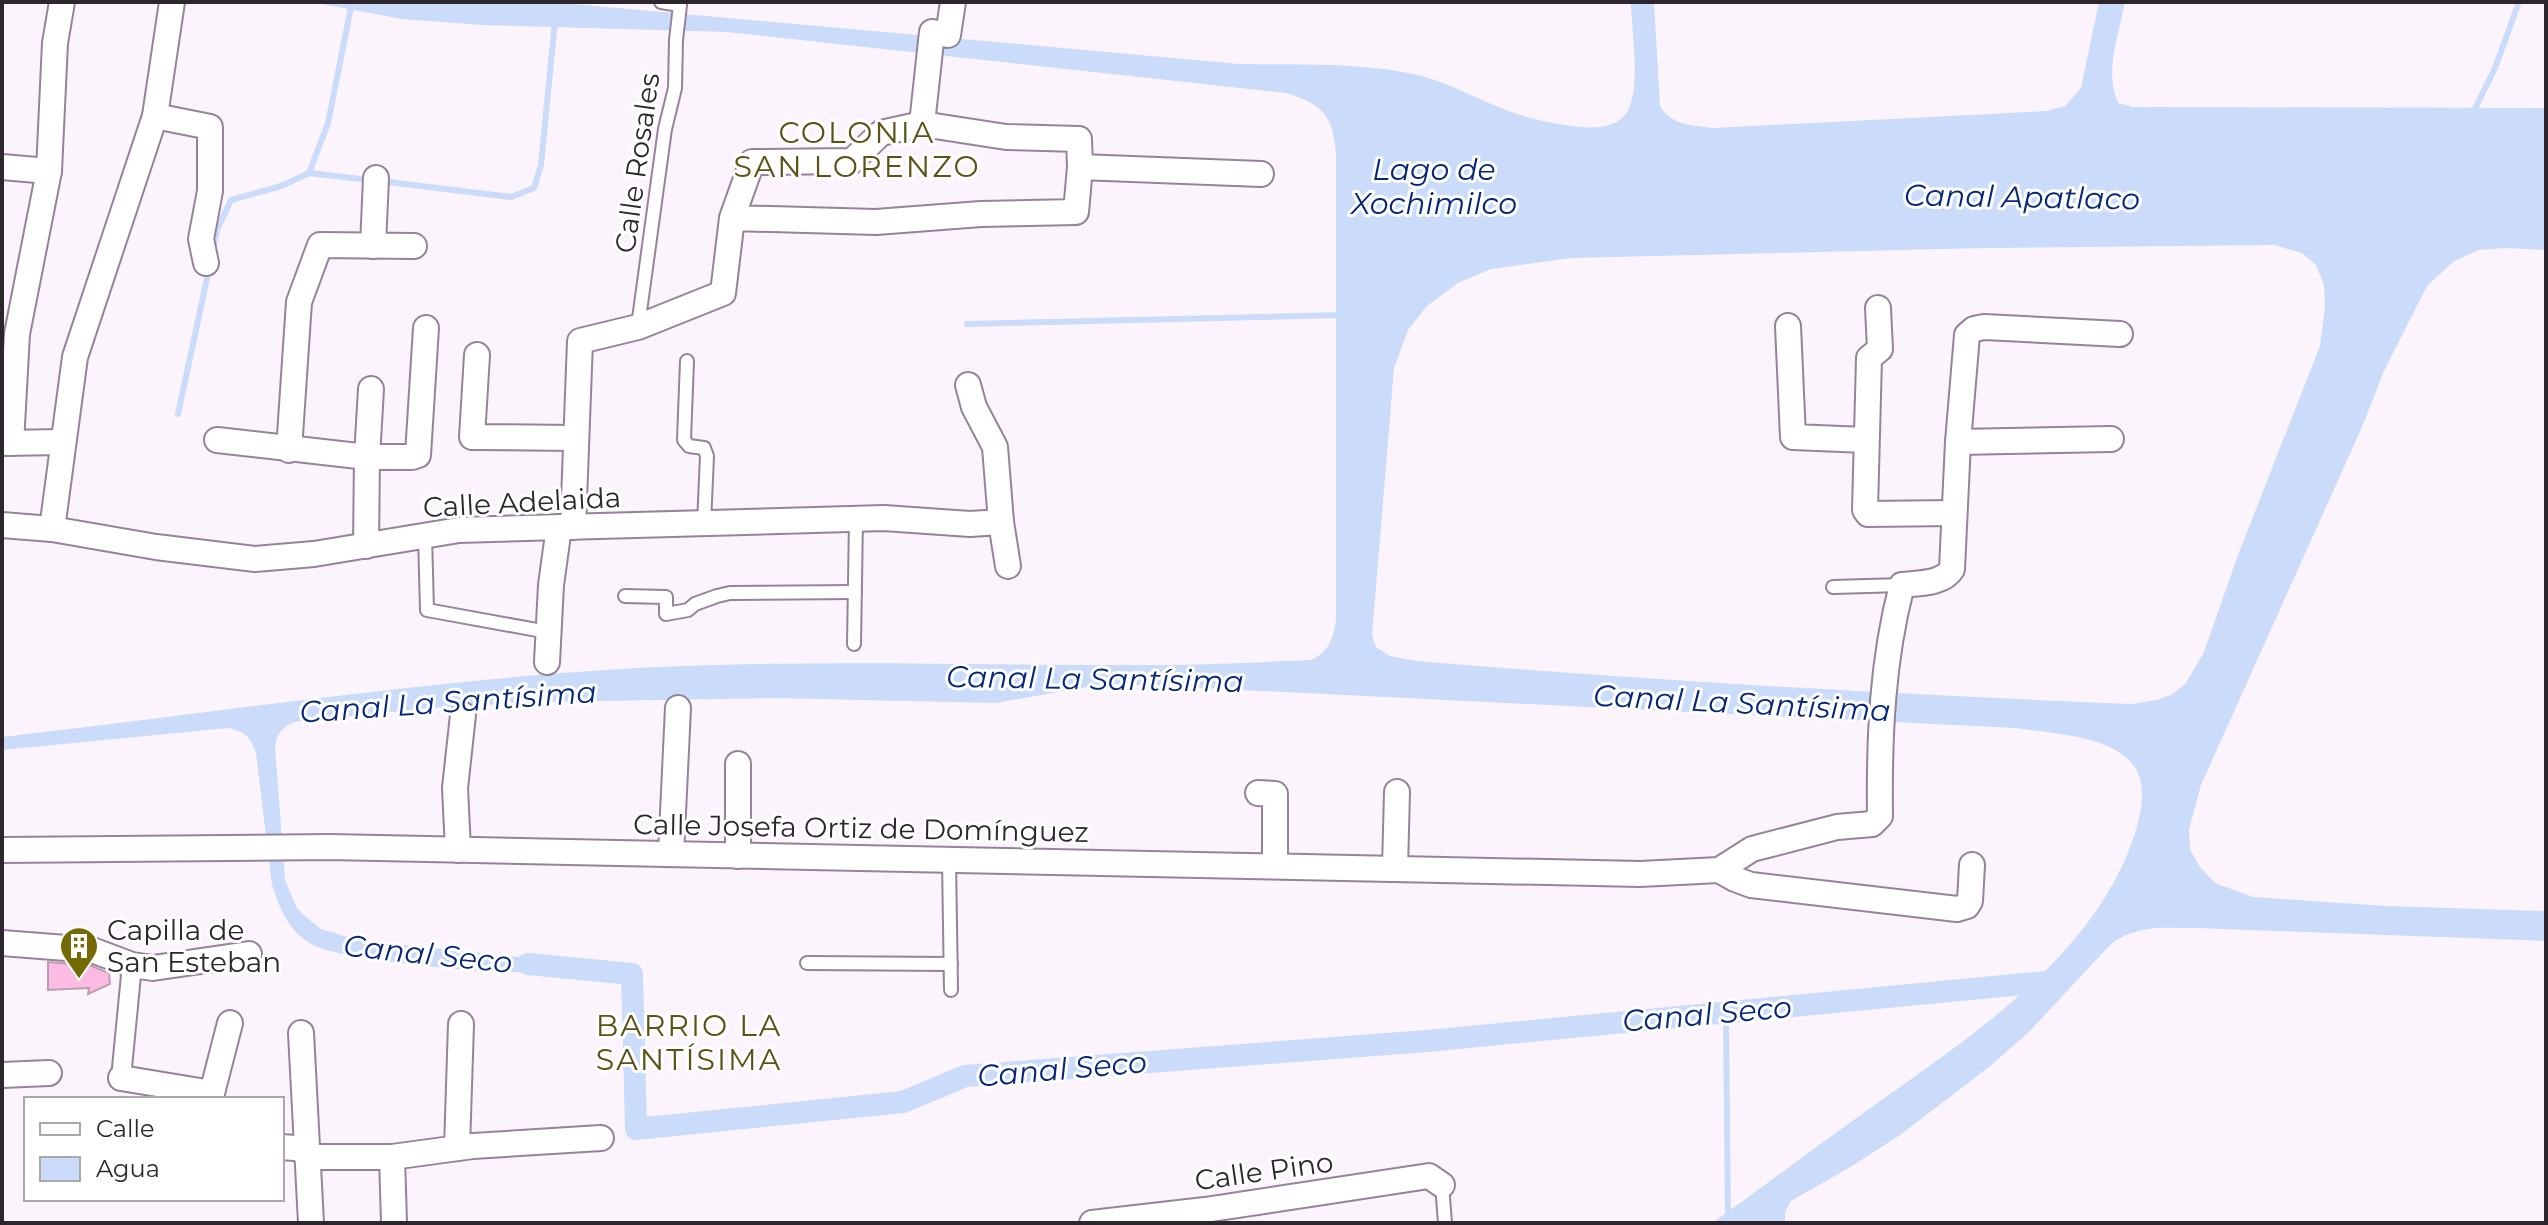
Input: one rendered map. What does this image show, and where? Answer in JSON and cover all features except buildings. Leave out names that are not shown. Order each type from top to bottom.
[{"type":"street","points":[[62,2],[55,43],[49,171],[17,334],[7,443],[63,442]]},
{"type":"street","points":[[52,529],[75,357],[155,116],[172,2]]},
{"type":"street","points":[[922,124],[932,32],[948,35],[953,2]]},
{"type":"street","points":[[155,116],[210,127],[210,191],[201,239],[206,263]]},
{"type":"street","points":[[547,662],[551,585],[566,527],[580,341],[638,327],[723,293],[732,218],[752,162],[852,161],[881,133],[922,124],[1006,137],[1079,139],[1076,212],[981,214],[876,222],[732,218]]},
{"type":"street","points":[[2,167],[49,171]]},
{"type":"street","points":[[1080,167],[1261,174]]},
{"type":"street","points":[[373,246],[376,178]]},
{"type":"street","points":[[289,450],[299,302],[320,245],[414,246]]},
{"type":"street","points":[[1878,308],[1880,349],[1869,358],[1865,510],[1868,514],[1954,513]]},
{"type":"street","points":[[1788,326],[1793,437],[1866,440]]},
{"type":"street","points":[[1972,865],[1970,901],[1967,906],[1957,909],[1751,885],[1719,870],[1752,849],[1809,833],[1872,824],[1880,816],[1879,747],[1885,674],[1891,628],[1902,585],[1948,576],[1952,569],[1967,335],[1974,329],[1984,327],[2120,334]]},
{"type":"street","points":[[217,440],[367,457],[418,455],[426,328]]},
{"type":"street","points":[[477,355],[472,437],[575,438]]},
{"type":"street","points":[[968,385],[974,407],[995,447],[1008,566]]},
{"type":"street","points":[[366,546],[371,389]]},
{"type":"street","points":[[1958,442],[2111,439]]},
{"type":"street","name":"Calle Adelaida","points":[[2,525],[52,529],[156,547],[255,559],[314,554],[459,530],[884,518],[970,524],[1001,522]]},
{"type":"street","points":[[671,854],[678,708]]},
{"type":"street","points":[[458,850],[455,788],[463,715]]},
{"type":"street","points":[[738,764],[738,856]]},
{"type":"street","points":[[1395,868],[1397,792]]},
{"type":"street","points":[[1258,793],[1275,794],[1275,866]]},
{"type":"street","name":"Calle Josefa Ortiz de Domínguez","points":[[2,850],[251,846],[1640,874],[1719,870]]},
{"type":"street","points":[[2,943],[92,950],[132,965],[153,968],[249,954]]},
{"type":"street","points":[[132,965],[121,1078],[212,1096],[230,1023]]},
{"type":"street","points":[[457,1148],[461,1024]]},
{"type":"street","points":[[301,1033],[298,1151],[311,1223]]},
{"type":"street","points":[[2,1075],[49,1073]]},
{"type":"street","points":[[298,1151],[392,1157],[457,1148],[601,1138]]},
{"type":"street","points":[[392,1157],[394,1223]]},
{"type":"street","name":"Calle Pino","points":[[1107,1222],[1429,1176],[1442,1185]]},
{"type":"lane","name":"Calle Rosales","points":[[638,327],[665,129],[675,88],[680,7],[661,2]]},
{"type":"lane","points":[[687,361],[684,440],[689,446],[704,448],[707,456],[704,524]]},
{"type":"lane","points":[[854,644],[856,519]]},
{"type":"lane","points":[[425,536],[427,610],[548,632]]},
{"type":"lane","points":[[1833,587],[1902,585]]},
{"type":"lane","points":[[625,596],[666,597],[666,614],[688,610],[695,604],[730,593],[855,592]]},
{"type":"lane","points":[[949,860],[951,990]]},
{"type":"lane","points":[[807,963],[951,964]]},
{"type":"lane","points":[[1442,1185],[1445,1223]]},
{"type":"water","name":"Lago de Xochimilco","points":[[311,2],[552,2],[1239,64],[1378,68],[1432,79],[1525,117],[1589,127],[1612,124],[1624,116],[1630,107],[1635,79],[1631,2],[1654,2],[1660,106],[1677,121],[1713,128],[2047,111],[2065,106],[2081,88],[2099,2],[2125,2],[2112,79],[2118,103],[2133,107],[2546,108],[2546,250],[2479,250],[2454,261],[2427,286],[2384,371],[2362,427],[2201,785],[2189,829],[2190,849],[2199,866],[2215,883],[2253,897],[2386,906],[2546,911],[2546,941],[2197,928],[2150,929],[2129,934],[2109,946],[2029,1032],[1989,1067],[1900,1135],[1791,1201],[1785,1212],[1785,1223],[1712,1223],[1988,1022],[2061,954],[2092,916],[2118,875],[2136,830],[2141,785],[2136,769],[2120,752],[2092,740],[2015,728],[1120,684],[996,703],[773,698],[540,702],[429,708],[295,722],[281,731],[275,747],[285,880],[297,908],[307,918],[321,929],[358,940],[547,960],[555,962],[556,967],[540,971],[476,971],[396,963],[313,945],[291,927],[272,885],[256,753],[243,733],[228,728],[2,750],[2,737],[479,680],[638,668],[834,663],[1179,665],[1311,660],[1329,644],[1336,620],[1336,154],[1329,121],[1317,107],[1286,93],[727,32],[482,25],[402,19]],"holes":[[[2274,245],[2302,253],[2316,265],[2324,285],[2325,307],[2320,346],[2238,555],[2204,652],[2186,683],[2173,694],[2131,704],[1773,686],[1416,661],[1390,656],[1376,647],[1372,635],[1394,368],[1408,330],[1427,306],[1458,283],[1491,269],[1572,258]]]},
{"type":"waterway","points":[[213,250],[217,230],[231,200],[281,186],[309,173],[328,123],[352,2]]},
{"type":"waterway","points":[[2473,113],[2495,68],[2519,2]]},
{"type":"waterway","points":[[380,181],[511,197],[534,188],[541,165],[555,21]]},
{"type":"waterway","points":[[309,173],[369,180]]},
{"type":"waterway","points":[[178,414],[209,269]]},
{"type":"waterway","points":[[967,324],[1344,315]]},
{"type":"waterway","name":"Canal Seco","points":[[528,964],[632,974],[636,1129],[903,1102],[965,1076],[1427,1041],[2055,981]]},
{"type":"waterway","points":[[1726,1013],[1728,1223]]},
{"type":"place","name":"Capilla de San Esteban","points":[[79,980]]},
{"type":"district","name":"COLONIA SAN LORENZO","points":[[857,149]]},
{"type":"district","name":"BARRIO LA SANTÍSIMA","points":[[689,1042]]},
{"type":"water label","name":"Canal Apatlaco","points":[[2022,197]]},
{"type":"water label","name":"Canal La Santísima","points":[[1095,679]]},
{"type":"water label","name":"Canal La Santísima","points":[[448,702]]},
{"type":"water label","name":"Canal La Santísima","points":[[1742,703]]}]
